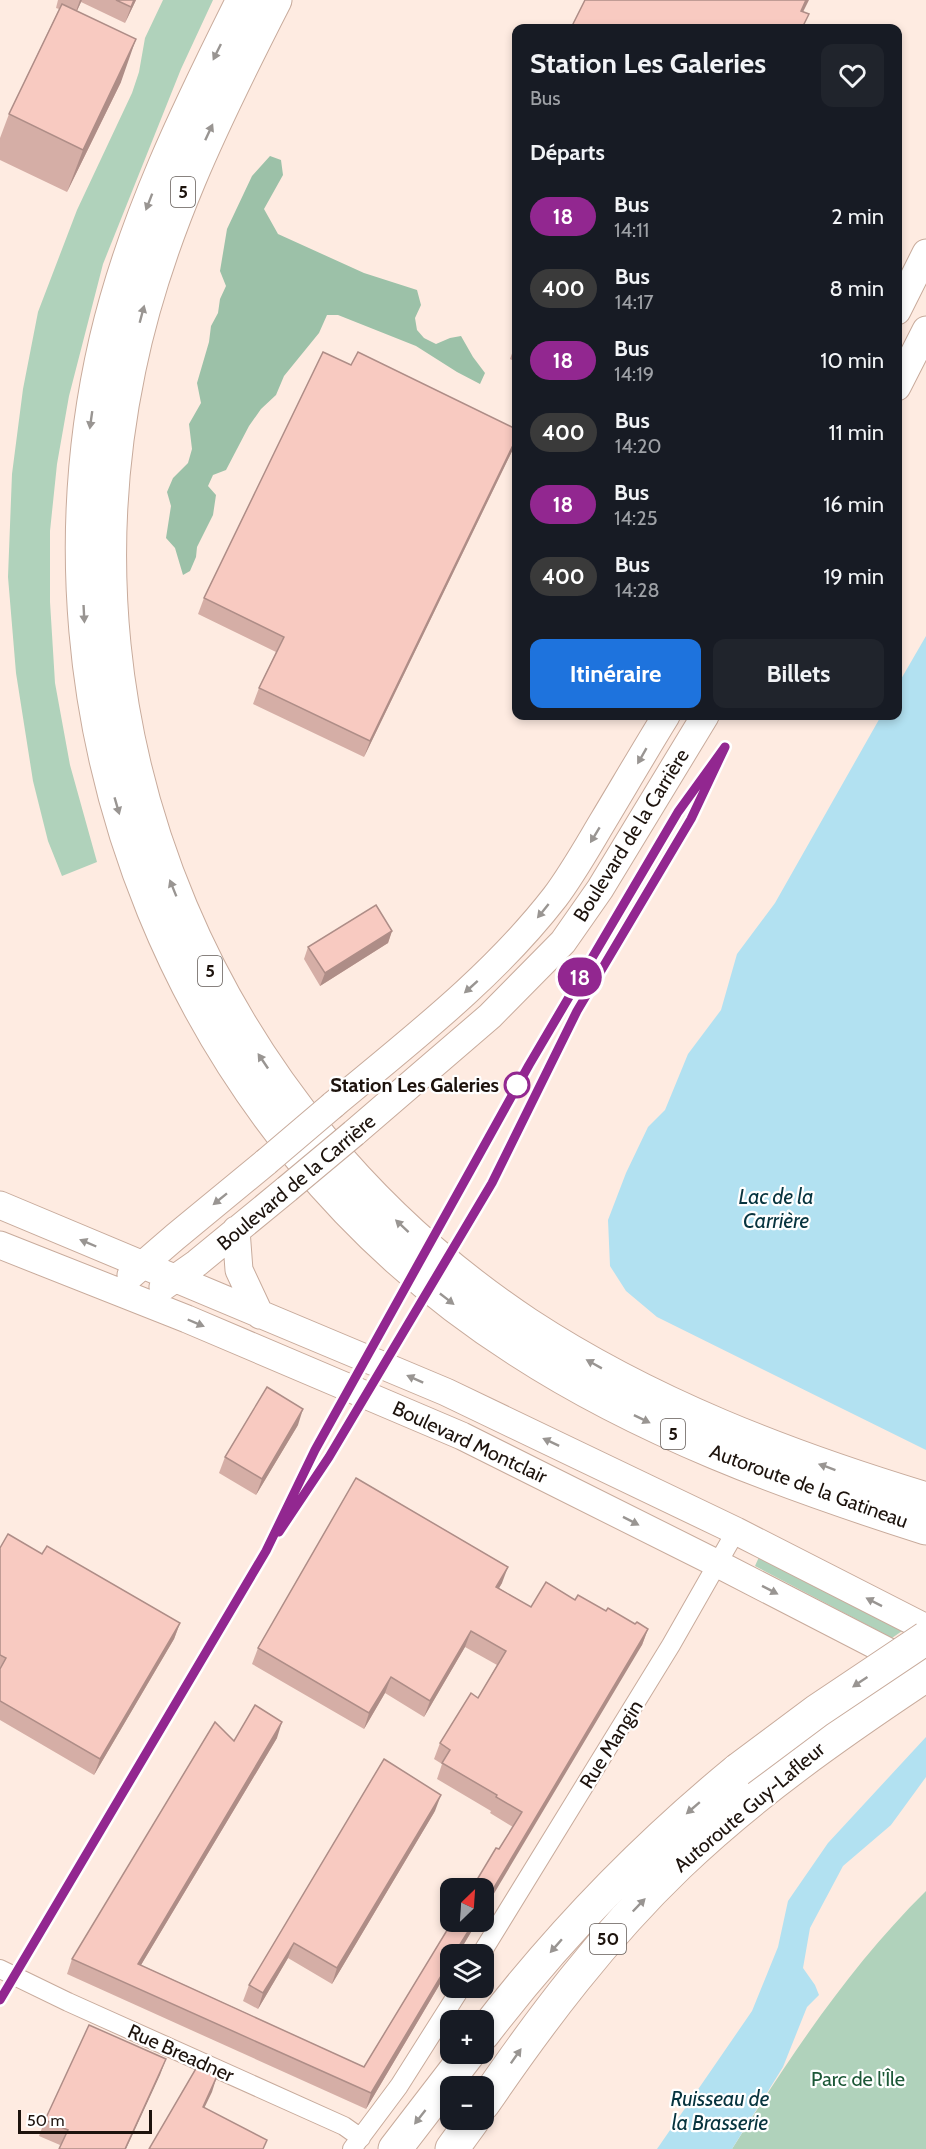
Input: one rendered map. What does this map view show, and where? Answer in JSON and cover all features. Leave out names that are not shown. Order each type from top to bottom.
[{"type":"highway","name":"Autoroute de la Gatineau","points":[[243,0],[183,123],[135,239],[118,291],[105,345],[87,455],[82,559],[85,632],[90,670],[111,784],[141,881],[159,926],[215,1038],[270,1119],[318,1178],[390,1251],[440,1294],[517,1350],[576,1385],[682,1438],[817,1492],[926,1528]]},
{"type":"highway","name":"Autoroute de la Gatineau","points":[[275,0],[198,157],[156,267],[128,371],[113,475],[110,567],[113,630],[120,687],[132,754],[144,802],[159,852],[185,915],[210,971],[237,1020],[292,1102],[325,1144],[373,1197],[414,1237],[465,1280],[568,1349],[646,1391],[707,1420],[798,1457],[926,1500]]},
{"type":"highway","points":[[817,1492],[926,1550]]},
{"type":"highway","name":"Autoroute Guy-Lafleur","points":[[494,2088],[556,2001],[619,1926],[810,1716],[926,1638]]},
{"type":"highway","name":"Autoroute Guy-Lafleur","points":[[494,2020],[553,1948],[625,1871],[698,1804],[748,1783],[847,1728],[926,1673]]},
{"type":"highway","points":[[394,2149],[460,2064]]},
{"type":"highway","points":[[452,2149],[465,2130]]},
{"type":"main road","points":[[902,301],[926,253]]},
{"type":"main road","points":[[902,377],[926,330]]},
{"type":"main road","name":"Boulevard de la Carrière","points":[[115,1291],[470,989],[530,928],[555,897],[580,859],[664,720]]},
{"type":"main road","name":"Boulevard de la Carrière","points":[[142,1301],[197,1263],[354,1132],[490,1016],[563,942],[605,881],[703,720]]},
{"type":"main road","name":"Boulevard Montclair","points":[[0,1205],[446,1392],[736,1532],[926,1628]]},
{"type":"main road","points":[[236,1230],[239,1270],[260,1315]]},
{"type":"main road","name":"Boulevard Montclair","points":[[0,1245],[142,1301],[454,1432],[718,1564],[926,1673]]},
{"type":"street","name":"Rue Mangin","points":[[487,1944],[655,1673],[736,1532]]},
{"type":"street","name":"Rue Breadner","points":[[0,1969],[344,2126],[356,2143]]},
{"type":"street","points":[[356,2143],[399,2086],[455,1998]]},
{"type":"green space","points":[[163,0],[213,0],[181,69],[103,264],[69,396],[57,464],[50,531],[50,602],[55,683],[70,765],[97,862],[62,876],[48,841],[33,781],[16,673],[8,577],[12,474],[23,389],[38,312],[77,210],[132,93],[139,72],[145,38]]},
{"type":"green space","points":[[270,156],[281,160],[283,175],[264,209],[278,234],[364,273],[417,290],[421,305],[415,318],[417,330],[424,338],[436,344],[461,336],[485,373],[480,384],[416,346],[338,315],[327,315],[319,333],[284,376],[276,395],[261,409],[249,426],[226,470],[213,475],[208,486],[216,495],[213,515],[197,547],[196,557],[190,571],[183,575],[175,548],[166,538],[171,506],[167,492],[173,478],[188,463],[192,449],[189,424],[201,403],[197,383],[209,342],[211,326],[218,313],[220,299],[226,286],[220,271],[227,229],[252,176]]},
{"type":"green space","points":[[759,1557],[902,1631],[892,1638],[755,1566]]},
{"type":"green space","name":"Parc de l'Île","points":[[926,1891],[926,2149],[732,2149],[798,2047],[846,1982],[898,1920]]},
{"type":"water","name":"Lac de la Carrière","points":[[926,636],[926,1450],[657,1317],[626,1291],[610,1266],[608,1220],[626,1173],[648,1127],[665,1110],[688,1054],[721,1010],[737,954],[775,903],[879,720],[902,720],[902,677]]},
{"type":"water","name":"Ruisseau de la Brasserie","points":[[926,1737],[926,1777],[891,1825],[843,1866],[810,1928],[803,1968],[819,1995],[807,2007],[783,2067],[732,2149],[657,2149],[752,2011],[778,1947],[788,1901],[828,1843]]},
{"type":"building","points":[[116,0],[134,0],[131,7]]},
{"type":"building","points":[[585,0],[806,0],[801,11],[809,14],[804,24],[573,24]]},
{"type":"building","points":[[62,4],[136,39],[83,150],[9,114]]},
{"type":"building","points":[[323,352],[351,365],[358,352],[512,427],[512,447],[370,741],[259,688],[284,637],[204,598]]},
{"type":"building","points":[[376,905],[392,931],[325,973],[308,947]]},
{"type":"building","points":[[267,1387],[303,1409],[262,1479],[225,1457]]},
{"type":"building","points":[[356,1478],[508,1567],[496,1587],[531,1607],[546,1582],[575,1600],[578,1595],[606,1611],[608,1608],[648,1629],[494,1888],[494,1878],[478,1878],[522,1812],[442,1763],[450,1750],[440,1743],[471,1693],[478,1698],[506,1651],[471,1631],[430,1701],[391,1677],[369,1713],[258,1648]]},
{"type":"building","points":[[8,1534],[42,1554],[47,1546],[180,1623],[100,1759],[0,1701],[0,1669],[6,1658],[0,1655],[0,1548]]},
{"type":"building","points":[[255,1705],[282,1722],[138,1964],[364,2067],[446,1932],[468,1932],[460,1944],[440,1944],[440,1978],[371,2093],[72,1959],[215,1722],[234,1741]]},
{"type":"building","points":[[384,1759],[441,1795],[337,1968],[294,1943],[263,1993],[249,1985]]},
{"type":"building","points":[[89,2025],[166,2059],[125,2149],[59,2149],[68,2130],[45,2120]]},
{"type":"building","points":[[198,2065],[217,2076],[203,2107],[267,2140],[263,2149],[149,2149]]},
{"type":"bus line","name":"18","points":[[0,2000],[266,1551],[315,1450],[575,985],[678,812],[725,747],[691,819],[577,1011],[500,1170],[329,1457],[279,1532]]},
{"type":"place","name":"Station Les Galeries","points":[[517,1085]]}]
